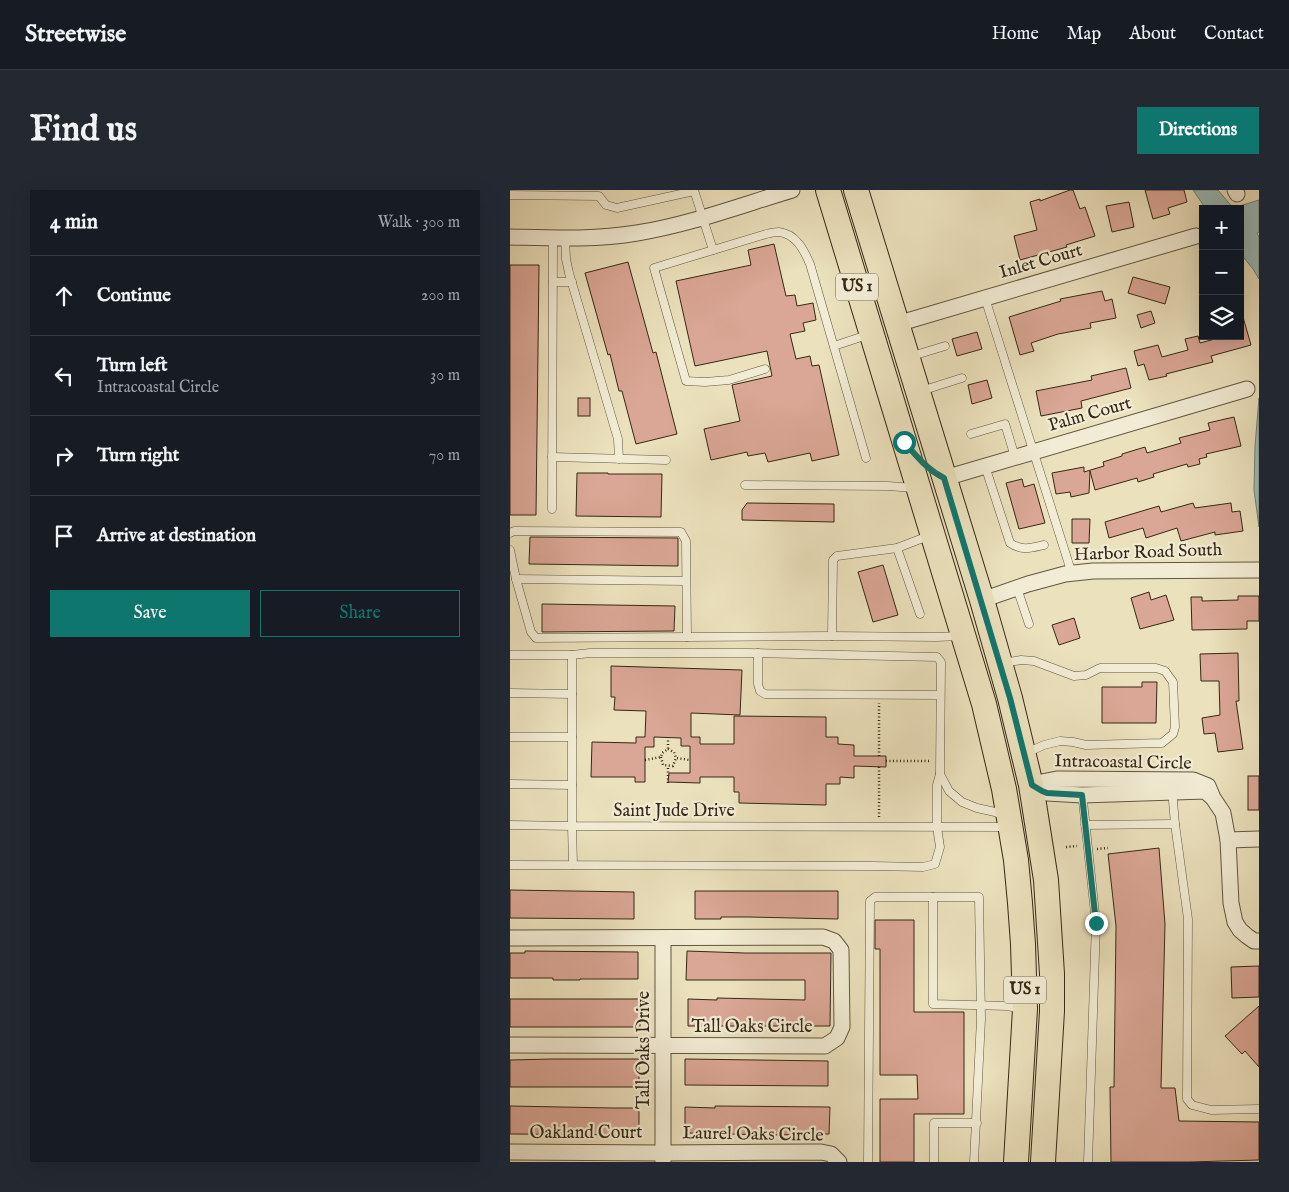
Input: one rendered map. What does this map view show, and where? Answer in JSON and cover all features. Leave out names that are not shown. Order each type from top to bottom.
[{"type":"main road","name":"US 1","points":[[828,190],[984,704],[997,756],[1010,822],[1020,903],[1025,1010],[1016,1162]]},
{"type":"main road","name":"US 1","points":[[856,190],[982,600],[1032,785],[1046,880],[1051,964],[1052,1011],[1043,1162]]},
{"type":"main road","points":[[904,442],[925,465],[944,478]]},
{"type":"main road","points":[[919,488],[938,501],[957,520]]},
{"type":"main road","points":[[997,756],[1016,781],[1032,785]]},
{"type":"main road","points":[[1010,822],[1020,822],[1026,826],[1041,843]]},
{"type":"main road","points":[[1025,1010],[1034,1016],[1039,1023],[1049,1054]]},
{"type":"street","points":[[510,237],[601,238],[636,234],[670,227],[792,190]]},
{"type":"street","name":"Inlet Court","points":[[897,324],[1196,236]]},
{"type":"street","name":"Palm Court","points":[[944,478],[1247,389]]},
{"type":"street","name":"Harbor Road South","points":[[982,600],[1028,584],[1094,571],[1259,570]]},
{"type":"street","name":"Intracoastal Circle","points":[[1032,785],[1057,779],[1172,786]]},
{"type":"street","name":"Intracoastal Circle","points":[[1032,785],[1047,793],[1082,795],[1172,786],[1194,780],[1208,786],[1223,813],[1228,840],[1232,914],[1240,930],[1254,941],[1259,941]]},
{"type":"street","points":[[1228,840],[1259,839]]},
{"type":"street","name":"Tall Oaks Circle","points":[[510,938],[823,937],[834,941],[841,950],[842,1027],[837,1038],[825,1046],[510,1044]]},
{"type":"street","name":"Tall Oaks Drive","points":[[662,1157],[663,938]]},
{"type":"street","name":"Oakland Court","points":[[510,1152],[662,1157]]},
{"type":"street","name":"Laurel Oaks Circle","points":[[662,1157],[821,1152],[831,1154],[839,1162]]},
{"type":"lane","points":[[510,195],[599,193],[606,205],[617,208],[694,190],[713,250]]},
{"type":"lane","points":[[766,369],[729,380],[686,381],[654,268],[766,234],[779,232],[791,237],[803,248],[810,264],[866,458]]},
{"type":"lane","points":[[552,509],[553,282],[559,238]]},
{"type":"lane","points":[[559,238],[618,439],[619,459]]},
{"type":"lane","points":[[553,282],[572,282]]},
{"type":"lane","points":[[986,298],[1072,574]]},
{"type":"lane","points":[[834,346],[872,334]]},
{"type":"lane","points":[[908,357],[946,346]]},
{"type":"lane","points":[[918,392],[962,378]]},
{"type":"lane","points":[[971,434],[1005,424],[1015,457]]},
{"type":"lane","points":[[552,457],[666,460]]},
{"type":"lane","points":[[984,466],[1010,543],[1017,547],[1028,549],[1044,545]]},
{"type":"lane","points":[[745,485],[919,488]]},
{"type":"lane","points":[[510,533],[514,531],[681,532],[686,541],[687,637]]},
{"type":"lane","points":[[832,636],[834,560],[837,556],[897,548],[932,534]]},
{"type":"lane","points":[[897,548],[920,614]]},
{"type":"lane","points":[[510,550],[531,632],[536,638],[964,636]]},
{"type":"lane","points":[[516,579],[686,581]]},
{"type":"lane","points":[[1017,588],[1029,624]]},
{"type":"lane","points":[[758,653],[758,684],[760,691],[765,694],[940,695]]},
{"type":"lane","points":[[510,655],[758,653],[937,656],[941,662],[940,774],[937,785],[937,827],[940,847],[935,864],[923,867],[510,865]]},
{"type":"lane","points":[[572,655],[573,865]]},
{"type":"lane","points":[[1000,663],[1021,660],[1034,661],[1074,676],[1086,675],[1100,668],[1156,668],[1165,671],[1173,682],[1174,734],[1162,743],[1086,745],[1060,741],[1024,753]]},
{"type":"lane","points":[[510,693],[572,694]]},
{"type":"lane","points":[[510,737],[572,737]]},
{"type":"lane","points":[[940,774],[949,792],[962,802],[995,812],[1010,822]]},
{"type":"lane","points":[[1083,780],[1082,795],[1096,923],[1088,1162]]},
{"type":"lane","points":[[510,784],[572,785]]},
{"type":"lane","points":[[1172,786],[1175,824],[1188,919],[1187,1099],[1192,1105],[1211,1110],[1259,1109]]},
{"type":"lane","name":"Saint Jude Drive","points":[[510,825],[937,827],[1010,822]]},
{"type":"lane","points":[[1085,825],[1175,824]]},
{"type":"lane","points":[[868,1162],[870,901],[875,897],[979,897],[982,1005],[974,1162]]},
{"type":"lane","points":[[933,897],[933,1004],[1008,1006],[1025,1010]]},
{"type":"lane","points":[[934,1162],[934,1123],[977,1123]]},
{"type":"path","points":[[879,756],[880,694]]},
{"type":"path","points":[[668,738],[668,749]]},
{"type":"path","points":[[668,749],[674,752],[676,758],[674,766],[663,765],[662,753],[668,749]]},
{"type":"path","points":[[645,760],[661,757]]},
{"type":"path","points":[[676,758],[690,760]]},
{"type":"path","points":[[886,761],[940,761]]},
{"type":"path","points":[[668,766],[668,783]]},
{"type":"path","points":[[878,767],[878,827]]},
{"type":"path","points":[[1066,847],[1077,846]]},
{"type":"path","points":[[1096,849],[1108,848]]},
{"type":"water","points":[[1193,190],[1218,190],[1230,205],[1203,205]]},
{"type":"water","points":[[1259,200],[1259,232],[1257,233],[1259,237],[1259,279],[1244,258],[1243,205]]},
{"type":"water","points":[[1259,398],[1259,527],[1254,490]]},
{"type":"building","points":[[1073,190],[1080,209],[1085,207],[1095,236],[1066,245],[1067,247],[1020,260],[1014,236],[1037,230],[1030,202],[1040,199],[1040,201]]},
{"type":"building","points":[[1145,190],[1184,190],[1187,202],[1168,208],[1170,214],[1153,219]]},
{"type":"building","points":[[1129,202],[1134,227],[1112,232],[1106,206]]},
{"type":"building","points":[[774,244],[786,296],[795,295],[797,306],[813,303],[816,320],[803,323],[805,331],[790,334],[796,359],[810,356],[812,366],[819,365],[839,455],[812,461],[810,453],[768,462],[765,453],[748,456],[747,452],[711,460],[704,429],[740,421],[732,385],[772,376],[767,351],[695,366],[676,281],[751,265],[748,250]]},
{"type":"building","points":[[628,262],[653,353],[656,352],[677,434],[636,444],[622,391],[619,391],[610,354],[608,355],[585,273]]},
{"type":"building","points":[[510,265],[539,265],[536,515],[510,515]]},
{"type":"building","points":[[1133,277],[1170,287],[1165,304],[1128,293]]},
{"type":"building","points":[[1102,291],[1105,301],[1112,299],[1116,318],[1090,323],[1091,328],[1058,334],[1031,343],[1034,351],[1020,355],[1009,317],[1061,301],[1060,299]]},
{"type":"building","points":[[1151,311],[1155,323],[1141,328],[1137,315]]},
{"type":"building","points":[[1244,320],[1251,345],[1211,356],[1213,362],[1149,380],[1144,364],[1138,366],[1134,351],[1158,345],[1162,357],[1188,350],[1185,339],[1198,336],[1200,343],[1211,340],[1244,340]]},
{"type":"building","points":[[977,332],[982,349],[957,356],[952,339]]},
{"type":"building","points":[[1126,368],[1131,388],[1081,401],[1082,408],[1041,416],[1036,391],[1092,380],[1091,376]]},
{"type":"building","points":[[987,380],[992,398],[972,404],[968,385]]},
{"type":"building","points":[[578,398],[590,398],[590,416],[578,416]]},
{"type":"building","points":[[1234,417],[1241,446],[1206,454],[1207,457],[1199,459],[1200,464],[1188,467],[1187,464],[1153,474],[1154,477],[1138,482],[1137,478],[1095,490],[1090,471],[1089,493],[1071,497],[1070,492],[1056,494],[1052,473],[1084,467],[1084,472],[1104,466],[1103,462],[1122,456],[1122,454],[1145,447],[1147,453],[1181,443],[1179,438],[1210,430],[1208,423]]},
{"type":"building","points":[[577,473],[662,474],[661,517],[576,516]]},
{"type":"building","points":[[1022,479],[1024,487],[1034,484],[1045,523],[1019,529],[1006,483]]},
{"type":"building","points":[[747,503],[834,504],[834,522],[742,520],[742,510]]},
{"type":"building","points":[[1193,503],[1195,508],[1231,503],[1232,512],[1240,511],[1243,531],[1215,535],[1215,532],[1181,541],[1177,528],[1146,538],[1143,528],[1109,538],[1105,522],[1159,506],[1161,512]]},
{"type":"building","points":[[1072,519],[1090,519],[1089,543],[1072,543]]},
{"type":"building","points":[[530,537],[678,538],[678,566],[529,564]]},
{"type":"building","points":[[883,565],[898,615],[873,622],[858,572]]},
{"type":"building","points":[[1149,592],[1151,600],[1166,595],[1174,620],[1140,629],[1131,598]]},
{"type":"building","points":[[1238,596],[1259,596],[1259,621],[1247,621],[1247,629],[1192,630],[1191,597],[1202,597],[1202,601],[1238,600]]},
{"type":"building","points":[[542,604],[675,606],[674,631],[542,632]]},
{"type":"building","points":[[1074,618],[1080,638],[1059,645],[1052,625]]},
{"type":"building","points":[[1238,653],[1239,701],[1236,701],[1243,749],[1218,752],[1215,733],[1204,734],[1202,718],[1220,715],[1219,681],[1201,681],[1200,654]]},
{"type":"building","points":[[611,666],[742,670],[740,715],[691,713],[691,737],[700,737],[700,744],[734,744],[734,716],[826,717],[826,737],[838,737],[838,744],[854,745],[854,756],[886,756],[886,767],[854,766],[854,778],[840,777],[840,784],[826,784],[826,805],[739,803],[739,792],[734,792],[734,777],[700,777],[700,783],[668,782],[669,773],[690,773],[690,746],[681,746],[681,738],[654,737],[654,747],[645,747],[645,782],[635,782],[635,777],[591,777],[592,742],[636,743],[636,737],[645,737],[646,711],[614,710],[615,697],[611,697]]},
{"type":"building","points":[[1142,682],[1157,682],[1156,723],[1102,723],[1102,687],[1142,687]]},
{"type":"building","points":[[1248,776],[1259,776],[1259,810],[1248,810]]},
{"type":"building","points":[[1159,848],[1165,924],[1161,1088],[1175,1088],[1179,1121],[1259,1122],[1259,1160],[1111,1162],[1110,1087],[1114,1087],[1116,926],[1108,854]]},
{"type":"building","points":[[510,890],[634,892],[634,919],[510,918]]},
{"type":"building","points":[[695,891],[838,891],[838,919],[721,917],[721,919],[695,919]]},
{"type":"building","points":[[875,920],[914,920],[914,1012],[964,1012],[964,1114],[914,1114],[914,1162],[880,1162],[880,1099],[918,1099],[917,1075],[880,1075],[880,949],[875,949]]},
{"type":"building","points":[[525,951],[638,952],[638,979],[553,980],[553,978],[510,978],[510,953],[525,953]]},
{"type":"building","points":[[687,951],[831,953],[830,1026],[688,1026],[688,999],[805,1000],[805,980],[686,980]]},
{"type":"building","points":[[1259,966],[1259,997],[1232,998],[1231,967]]},
{"type":"building","points":[[510,999],[640,999],[640,1027],[510,1027]]},
{"type":"building","points":[[1259,1006],[1259,1067],[1245,1051],[1242,1054],[1225,1036]]},
{"type":"building","points":[[639,1059],[639,1087],[510,1087],[510,1060]]},
{"type":"building","points":[[685,1059],[828,1061],[828,1086],[685,1085]]},
{"type":"building","points":[[510,1106],[639,1108],[639,1135],[510,1134]]},
{"type":"building","points":[[715,1106],[830,1107],[829,1134],[685,1133],[685,1107],[715,1108]]},
{"type":"route","points":[[904,442],[925,465],[944,478],[982,600],[1032,785],[1047,793],[1082,795],[1096,923]]}]
